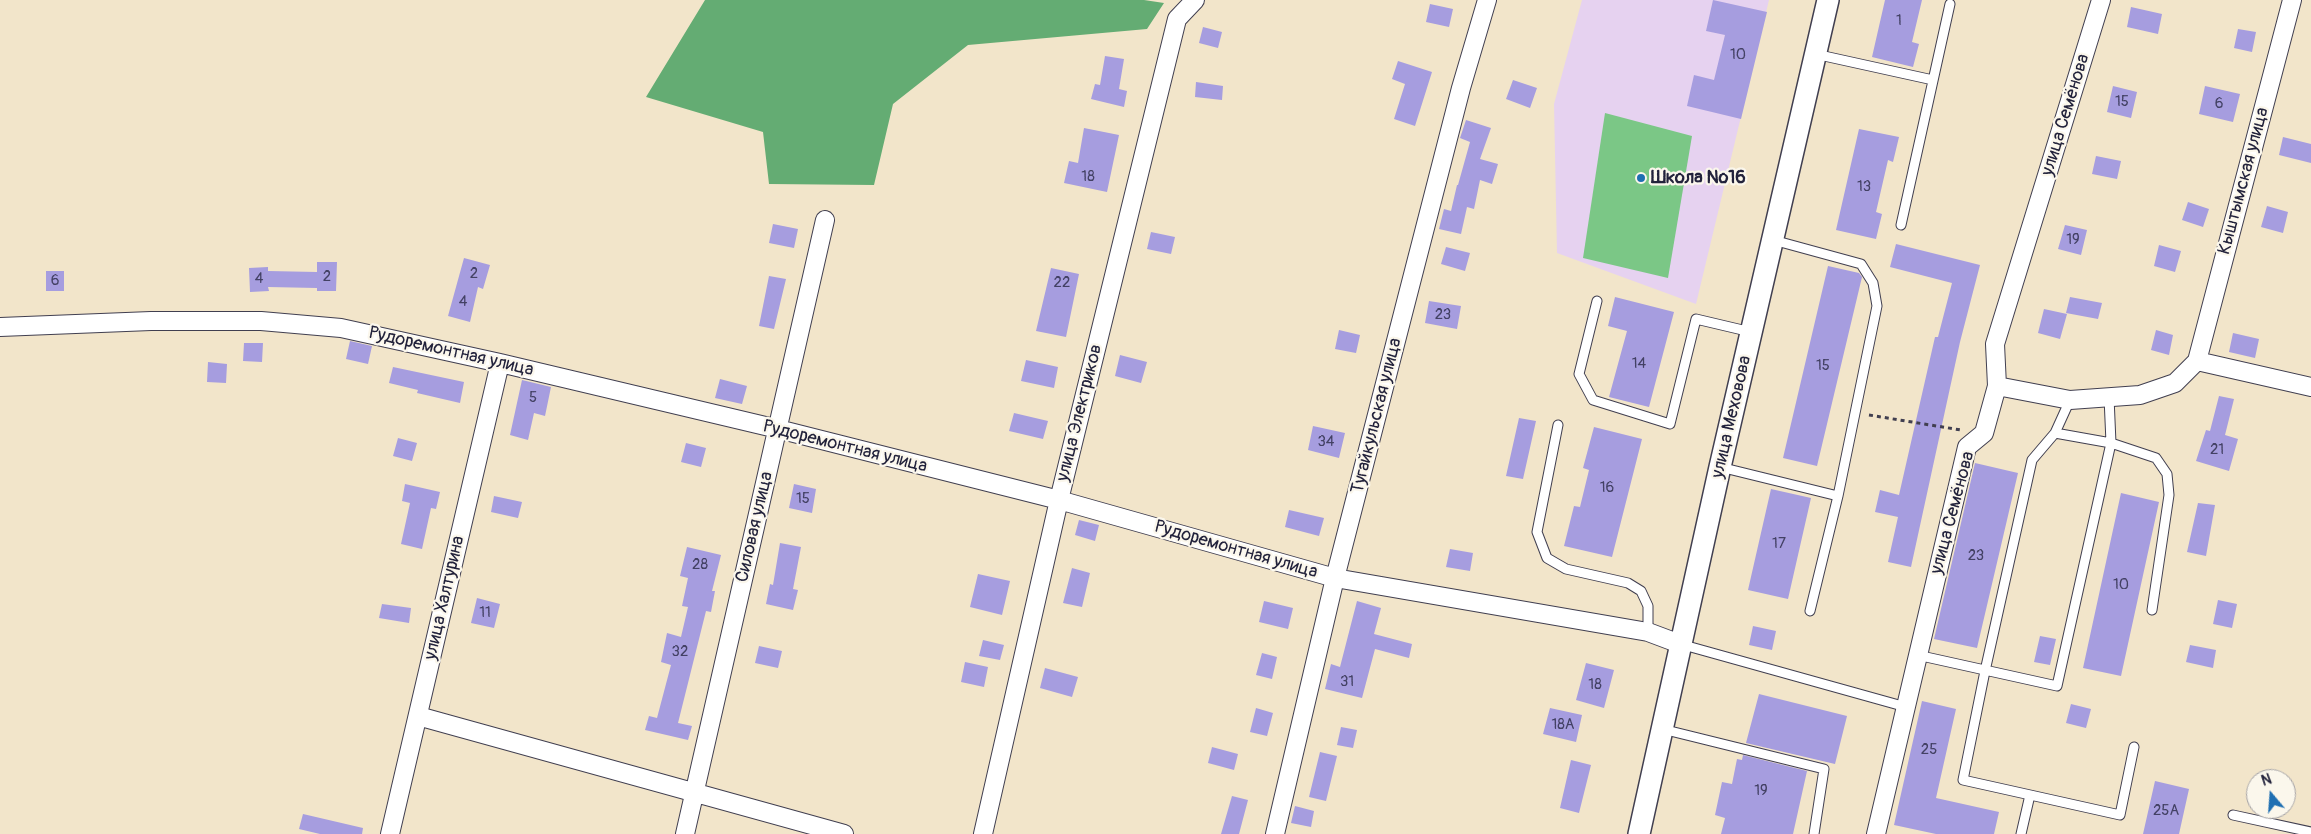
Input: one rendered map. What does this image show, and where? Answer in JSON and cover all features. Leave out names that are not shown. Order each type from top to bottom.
[{"type":"street","name":"улица Электриков","points":[[983,834],[1058,500],[1177,19],[1195,0]]},
{"type":"street","name":"Тугайкульская улица","points":[[1274,834],[1335,578],[1458,98],[1487,0]]},
{"type":"street","name":"улица Меховова","points":[[1639,834],[1720,467],[1828,0]]},
{"type":"street","name":"улица Семёнова","points":[[1876,834],[1967,447],[1984,433],[1997,386],[1995,344],[2101,0]]},
{"type":"street","name":"Кыштымская улица","points":[[2197,362],[2292,0]]},
{"type":"street","name":"Силовая улица","points":[[685,834],[825,220]]},
{"type":"street","name":"Рудоремонтная улица","points":[[0,328],[151,321],[262,321],[341,328],[500,363],[1058,500],[1335,578],[1648,632],[1680,644]]},
{"type":"street","points":[[1997,386],[2070,400],[2140,395],[2175,383],[2197,362],[2311,387]]},
{"type":"street","name":"улица Халтурина","points":[[390,834],[500,363]]},
{"type":"street","points":[[418,716],[844,834]]},
{"type":"lane","points":[[1901,225],[1950,4]]},
{"type":"lane","points":[[1815,54],[1933,80]]},
{"type":"lane","points":[[1772,240],[1861,264],[1874,283],[1877,306],[1838,496],[1810,612]]},
{"type":"lane","points":[[1597,302],[1580,374],[1593,400],[1670,424],[1696,319],[1752,332]]},
{"type":"lane","points":[[1917,655],[2056,686],[2111,443],[2109,397]]},
{"type":"lane","points":[[2070,400],[2055,432],[2032,460],[1963,780],[2120,815],[2134,747]]},
{"type":"lane","points":[[1558,425],[1537,532],[1546,558],[1566,569],[1628,583],[1641,591],[1648,606],[1648,632]]},
{"type":"lane","points":[[2055,432],[2111,443],[2156,458],[2167,474],[2170,495],[2152,610]]},
{"type":"lane","points":[[1720,467],[1838,496]]},
{"type":"lane","points":[[1680,644],[1906,707]]},
{"type":"lane","points":[[1662,729],[1824,769],[1814,834]]},
{"type":"lane","points":[[2020,834],[2030,795]]},
{"type":"lane","points":[[2233,815],[2311,832]]},
{"type":"path","points":[[1855,412],[1984,433]]},
{"type":"shaded area","name":"Школа №16","points":[[1582,0],[1769,0],[1696,304],[1557,253],[1554,104]]},
{"type":"green space","points":[[705,0],[1144,0],[1164,3],[1147,29],[968,45],[893,104],[874,185],[769,184],[763,132],[646,97]]},
{"type":"green space","points":[[1605,113],[1692,136],[1668,278],[1583,258]]},
{"type":"building","points":[[1713,0],[1767,12],[1741,119],[1687,106],[1694,75],[1714,80],[1725,35],[1706,31]]},
{"type":"building","points":[[1885,0],[1922,0],[1912,42],[1919,44],[1913,67],[1872,57]]},
{"type":"building","points":[[1430,4],[1453,9],[1449,27],[1426,22]]},
{"type":"building","points":[[2131,7],[2162,14],[2158,34],[2127,27]]},
{"type":"building","points":[[1203,27],[1222,32],[1218,48],[1199,43]]},
{"type":"building","points":[[2238,29],[2256,32],[2252,52],[2234,48]]},
{"type":"building","points":[[1105,56],[1124,59],[1119,89],[1127,91],[1124,107],[1091,99],[1095,84],[1100,85]]},
{"type":"building","points":[[1398,61],[1432,72],[1415,126],[1394,119],[1405,84],[1392,79]]},
{"type":"building","points":[[1513,80],[1537,88],[1530,108],[1506,99]]},
{"type":"building","points":[[1196,82],[1223,86],[1222,100],[1195,97]]},
{"type":"building","points":[[2113,86],[2137,92],[2131,118],[2107,112]]},
{"type":"building","points":[[2205,86],[2240,94],[2233,122],[2199,114]]},
{"type":"building","points":[[1466,120],[1491,128],[1480,159],[1498,164],[1492,184],[1480,180],[1474,209],[1467,207],[1461,234],[1439,229],[1444,209],[1451,211],[1470,142],[1460,138]]},
{"type":"building","points":[[1084,128],[1119,135],[1107,192],[1064,183],[1069,161],[1078,163]]},
{"type":"building","points":[[1859,129],[1899,137],[1893,162],[1888,160],[1876,212],[1882,214],[1876,239],[1836,230]]},
{"type":"building","points":[[2283,137],[2311,144],[2311,163],[2279,155]]},
{"type":"building","points":[[2096,156],[2121,161],[2117,179],[2092,174]]},
{"type":"building","points":[[2188,202],[2209,209],[2203,227],[2182,220]]},
{"type":"building","points":[[2267,206],[2288,212],[2283,233],[2261,227]]},
{"type":"building","points":[[773,224],[798,229],[794,248],[769,243]]},
{"type":"building","points":[[2065,225],[2087,230],[2081,255],[2058,249]]},
{"type":"building","points":[[1151,232],[1175,237],[1171,254],[1147,249]]},
{"type":"building","points":[[1896,244],[1980,265],[1960,342],[1911,567],[1888,562],[1898,517],[1875,512],[1880,490],[1899,495],[1935,337],[1938,337],[1952,283],[1890,267]]},
{"type":"building","points":[[2159,245],[2181,251],[2175,272],[2154,266]]},
{"type":"building","points":[[1446,247],[1470,253],[1465,271],[1441,264]]},
{"type":"building","points":[[464,258],[490,265],[483,289],[478,287],[470,322],[448,316]]},
{"type":"building","points":[[317,262],[337,262],[336,291],[317,291],[317,288],[268,287],[269,291],[250,292],[249,268],[268,267],[268,271],[317,272]]},
{"type":"building","points":[[1828,266],[1859,273],[1862,277],[1817,466],[1783,458]]},
{"type":"building","points":[[1051,268],[1079,274],[1066,337],[1036,331]]},
{"type":"building","points":[[46,271],[64,271],[64,291],[46,291]]},
{"type":"building","points":[[769,276],[786,279],[774,329],[759,326]]},
{"type":"building","points":[[1615,297],[1674,312],[1649,407],[1609,397],[1627,331],[1608,326]]},
{"type":"building","points":[[2070,297],[2102,303],[2098,319],[2066,313]]},
{"type":"building","points":[[1429,301],[1461,306],[1457,329],[1425,323]]},
{"type":"building","points":[[2044,309],[2067,314],[2060,339],[2038,333]]},
{"type":"building","points":[[1339,330],[1360,335],[1356,353],[1335,349]]},
{"type":"building","points":[[2156,330],[2173,335],[2169,355],[2151,350]]},
{"type":"building","points":[[2233,333],[2259,339],[2255,358],[2229,352]]},
{"type":"building","points":[[350,341],[372,346],[368,364],[346,359]]},
{"type":"building","points":[[244,343],[263,343],[262,362],[243,361]]},
{"type":"building","points":[[1120,355],[1147,362],[1141,383],[1115,376]]},
{"type":"building","points":[[1026,360],[1058,367],[1054,388],[1021,381]]},
{"type":"building","points":[[208,362],[227,364],[226,383],[207,382]]},
{"type":"building","points":[[393,367],[464,382],[460,403],[417,393],[418,390],[389,383]]},
{"type":"building","points":[[720,379],[747,386],[742,404],[715,398]]},
{"type":"building","points":[[522,380],[551,387],[545,416],[534,413],[528,440],[510,435]]},
{"type":"building","points":[[2219,396],[2234,399],[2225,435],[2238,439],[2229,471],[2196,461],[2206,430],[2210,431]]},
{"type":"building","points":[[1014,413],[1048,421],[1043,439],[1009,431]]},
{"type":"building","points":[[1519,418],[1536,421],[1523,479],[1506,476]]},
{"type":"building","points":[[1313,426],[1345,433],[1339,458],[1308,450]]},
{"type":"building","points":[[1594,427],[1642,439],[1612,557],[1564,546],[1574,506],[1580,507],[1589,470],[1583,468]]},
{"type":"building","points":[[398,438],[417,443],[412,461],[393,456]]},
{"type":"building","points":[[686,443],[706,448],[701,467],[681,462]]},
{"type":"building","points":[[1975,463],[2018,473],[1977,648],[1934,639]]},
{"type":"building","points":[[405,484],[440,492],[436,509],[431,508],[422,549],[401,544],[410,503],[402,501]]},
{"type":"building","points":[[794,484],[816,489],[812,513],[789,508]]},
{"type":"building","points":[[1771,489],[1811,498],[1788,599],[1748,590]]},
{"type":"building","points":[[2121,493],[2159,502],[2121,676],[2083,668]]},
{"type":"building","points":[[494,496],[522,502],[518,518],[491,512]]},
{"type":"building","points":[[2198,503],[2215,505],[2206,556],[2187,552]]},
{"type":"building","points":[[1289,510],[1324,518],[1319,536],[1285,527]]},
{"type":"building","points":[[1079,520],[1099,525],[1095,541],[1075,535]]},
{"type":"building","points":[[780,543],[801,547],[793,589],[798,590],[793,610],[766,604],[770,584],[773,585]]},
{"type":"building","points":[[687,547],[721,555],[712,591],[715,591],[711,612],[706,611],[678,723],[692,726],[688,740],[645,730],[649,716],[657,718],[671,665],[661,662],[667,633],[681,637],[688,607],[682,606],[688,578],[680,576]]},
{"type":"building","points":[[1450,549],[1473,553],[1470,571],[1446,567]]},
{"type":"building","points":[[1072,568],[1090,573],[1082,607],[1063,603]]},
{"type":"building","points":[[978,574],[1010,581],[1002,615],[970,607]]},
{"type":"building","points":[[477,598],[500,604],[494,628],[471,623]]},
{"type":"building","points":[[2218,600],[2237,604],[2232,628],[2213,624]]},
{"type":"building","points":[[1264,601],[1293,608],[1288,629],[1259,622]]},
{"type":"building","points":[[1357,601],[1381,608],[1374,634],[1412,644],[1409,658],[1375,649],[1362,698],[1325,689],[1331,664],[1340,667]]},
{"type":"building","points":[[382,604],[411,608],[409,623],[379,618]]},
{"type":"building","points":[[1753,626],[1776,631],[1772,650],[1749,645]]},
{"type":"building","points":[[2040,636],[2056,639],[2050,665],[2034,662]]},
{"type":"building","points":[[983,640],[1004,645],[1000,660],[979,656]]},
{"type":"building","points":[[2190,645],[2216,650],[2213,668],[2186,662]]},
{"type":"building","points":[[759,646],[782,651],[778,668],[755,663]]},
{"type":"building","points":[[1262,653],[1277,657],[1272,679],[1256,675]]},
{"type":"building","points":[[965,662],[988,667],[984,687],[961,682]]},
{"type":"building","points":[[1586,663],[1614,670],[1604,708],[1576,700]]},
{"type":"building","points":[[1045,668],[1078,677],[1072,697],[1040,688]]},
{"type":"building","points":[[1759,694],[1847,716],[1835,764],[1746,743]]},
{"type":"building","points":[[1922,701],[1956,709],[1936,798],[1999,812],[1994,834],[1936,834],[1894,825]]},
{"type":"building","points":[[2071,704],[2091,709],[2086,728],[2066,723]]},
{"type":"building","points":[[1256,708],[1273,713],[1267,736],[1250,732]]},
{"type":"building","points":[[1550,708],[1582,715],[1576,742],[1543,734]]},
{"type":"building","points":[[1341,727],[1357,730],[1353,748],[1337,745]]},
{"type":"building","points":[[1212,747],[1238,754],[1234,770],[1208,763]]},
{"type":"building","points":[[1320,752],[1337,756],[1326,801],[1309,797]]},
{"type":"building","points":[[1743,755],[1807,771],[1793,834],[1721,834],[1725,818],[1715,815],[1722,782],[1732,784],[1737,759],[1742,760]]},
{"type":"building","points":[[1571,760],[1591,765],[1579,813],[1560,808]]},
{"type":"building","points":[[2155,781],[2189,789],[2179,834],[2143,834]]},
{"type":"building","points":[[1232,796],[1248,800],[1239,834],[1221,834]]},
{"type":"building","points":[[1295,806],[1314,811],[1311,827],[1291,823]]},
{"type":"building","points":[[303,814],[363,828],[362,834],[320,834],[299,829]]},
{"type":"place","name":"Школа №16","points":[[1641,178]]}]
